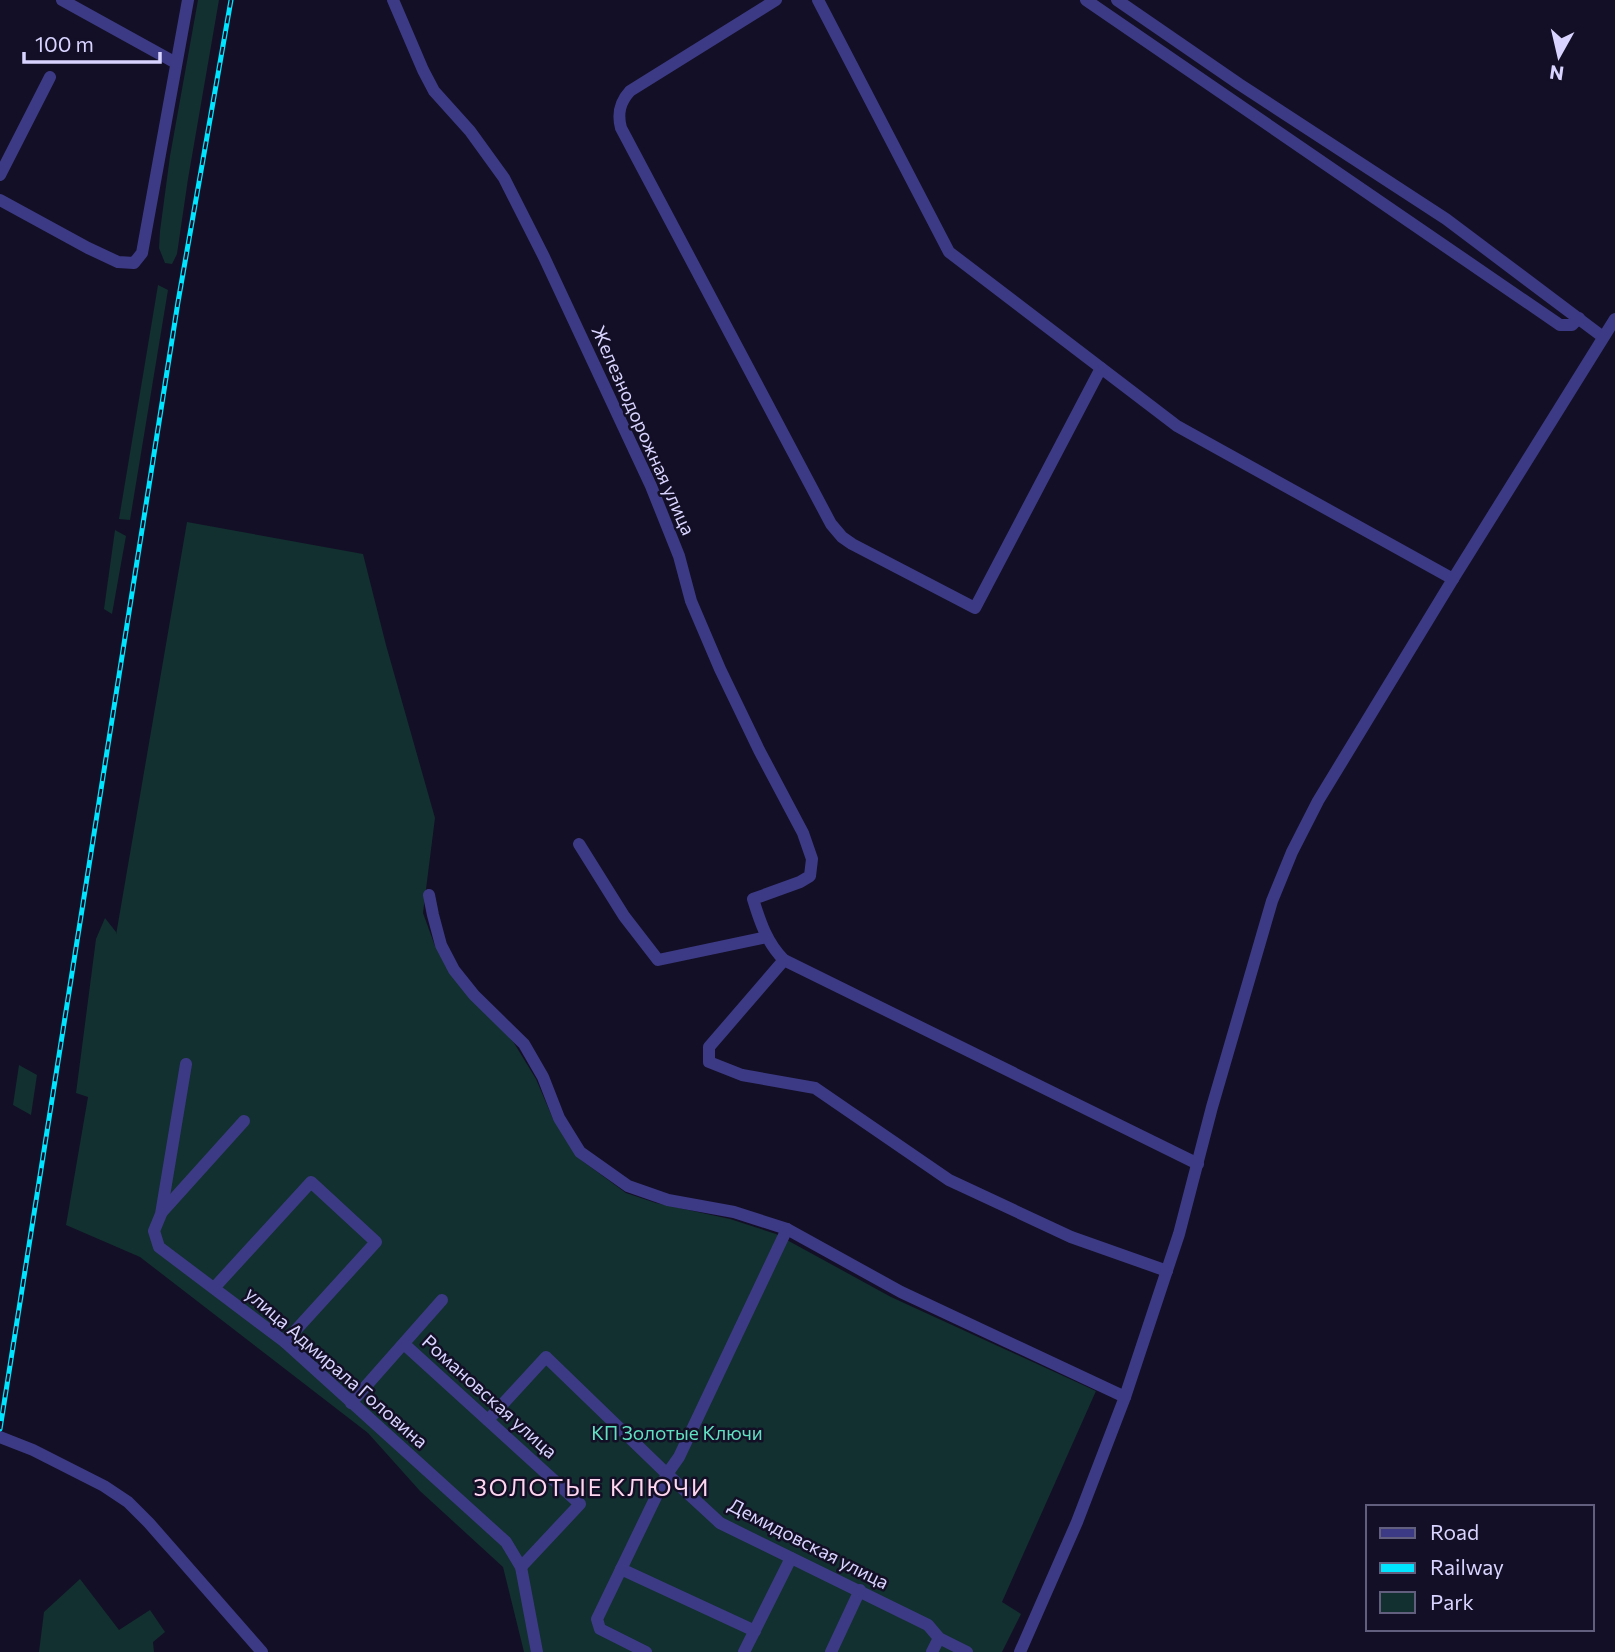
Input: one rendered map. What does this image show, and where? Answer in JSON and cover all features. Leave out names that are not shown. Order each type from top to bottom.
[{"type":"street","points":[[62,0],[176,64]]},
{"type":"street","points":[[0,200],[88,248],[118,262],[134,263],[142,253],[188,0]]},
{"type":"street","name":"Железнодорожная улица","points":[[393,0],[434,91],[470,131],[504,178],[544,257],[651,486],[679,556],[691,601],[720,669],[803,832],[812,859],[810,876],[752,899],[767,936]]},
{"type":"street","points":[[776,0],[630,91],[619,110],[619,119],[621,128],[831,524],[842,537],[975,608],[1101,368]]},
{"type":"street","points":[[818,0],[949,252],[1177,426],[1453,579]]},
{"type":"street","points":[[1086,0],[1560,325],[1572,326],[1579,318]]},
{"type":"street","points":[[1117,0],[1239,85],[1446,219],[1603,337]]},
{"type":"street","points":[[0,175],[50,77]]},
{"type":"street","points":[[1020,1652],[1077,1522],[1125,1397],[1167,1271],[1272,901],[1292,852],[1318,801],[1615,319]]},
{"type":"street","points":[[579,844],[624,916],[658,960],[767,936],[774,950],[785,960],[1198,1164]]},
{"type":"street","points":[[429,895],[441,945],[454,970],[474,995],[524,1044],[543,1077],[559,1118],[580,1152],[628,1186],[668,1200],[734,1212],[787,1229],[901,1292],[1125,1397]]},
{"type":"street","points":[[785,960],[709,1047],[709,1062],[742,1076],[815,1088],[949,1180],[1071,1237],[1167,1271]]},
{"type":"street","name":"улица Адмирала Головина","points":[[186,1065],[161,1214],[154,1231],[159,1247],[285,1342],[506,1542],[522,1567],[537,1652]]},
{"type":"street","points":[[161,1214],[244,1121]]},
{"type":"street","points":[[214,1288],[311,1182],[376,1242],[285,1342]]},
{"type":"street","points":[[646,1652],[600,1629],[597,1619],[667,1474],[679,1457],[787,1229]]},
{"type":"street","points":[[351,1403],[442,1300]]},
{"type":"street","name":"Романовская улица","points":[[404,1344],[580,1504],[522,1567]]},
{"type":"street","name":"Демидовская улица","points":[[488,1420],[546,1357],[720,1522],[928,1625],[939,1638],[967,1652]]},
{"type":"street","points":[[0,1437],[33,1450],[104,1486],[128,1502],[262,1652]]},
{"type":"street","points":[[744,1652],[791,1558]]},
{"type":"street","points":[[621,1569],[755,1631]]},
{"type":"street","points":[[831,1652],[860,1590]]},
{"type":"street","points":[[932,1652],[939,1638]]},
{"type":"green space","points":[[198,0],[219,0],[177,254],[172,264],[165,263],[159,248],[160,231],[170,156]]},
{"type":"green space","points":[[158,285],[168,290],[130,520],[119,519]]},
{"type":"green space","name":"КП Золотые Ключи","points":[[187,522],[363,554],[435,818],[423,913],[435,946],[514,1043],[536,1079],[553,1119],[581,1160],[626,1193],[656,1203],[730,1219],[776,1234],[891,1297],[1096,1391],[1002,1602],[1021,1614],[1002,1652],[524,1652],[503,1567],[420,1491],[368,1433],[140,1257],[66,1225],[88,1097],[76,1093],[96,939],[105,918],[116,935]]},
{"type":"green space","points":[[115,530],[126,536],[112,614],[104,609]]},
{"type":"green space","points":[[19,1065],[37,1075],[31,1115],[13,1105]]},
{"type":"green space","points":[[80,1579],[119,1630],[150,1610],[165,1632],[153,1642],[154,1652],[39,1652],[44,1612]]},
{"type":"railway","points":[[0,1429],[178,302],[231,0]]},
{"type":"district","name":"ЗОЛОТЫЕ КЛЮЧИ","points":[[592,1487]]}]
